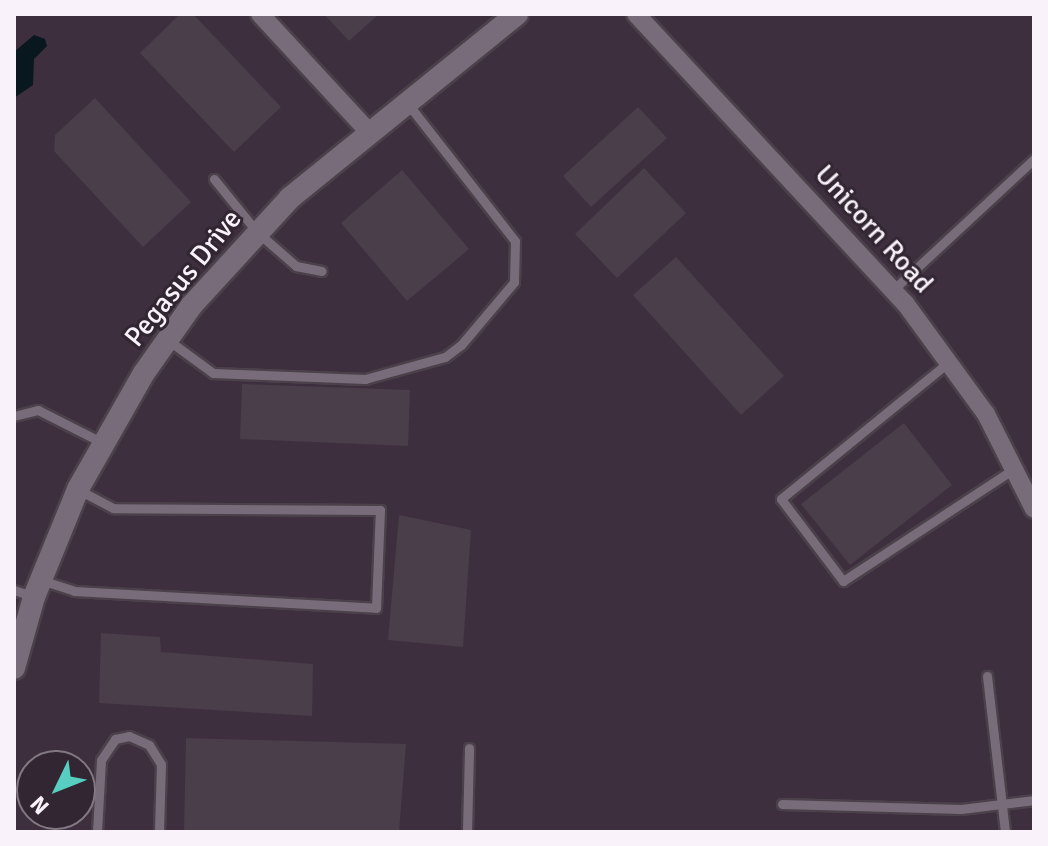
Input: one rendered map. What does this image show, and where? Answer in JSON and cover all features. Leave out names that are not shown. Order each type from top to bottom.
[{"type":"street","points":[[260,14],[368,131]]},
{"type":"street","name":"Pegasus Drive","points":[[14,668],[18,634],[30,589],[103,443],[168,340],[257,232],[368,131],[517,14]]},
{"type":"street","name":"Unicorn Road","points":[[636,14],[893,290],[950,361],[1015,468],[1034,509]]},
{"type":"lane","points":[[168,340],[213,373],[365,379],[424,365],[461,345],[514,282],[515,241],[406,102]]},
{"type":"lane","points":[[893,290],[1034,159]]},
{"type":"lane","points":[[214,179],[257,232],[301,270],[322,271]]},
{"type":"lane","points":[[950,361],[781,499],[843,581],[1015,468]]},
{"type":"lane","points":[[14,416],[38,410],[103,443]]},
{"type":"lane","points":[[30,589],[376,608],[380,510],[113,508],[78,489]]},
{"type":"lane","points":[[987,676],[1005,832]]},
{"type":"lane","points":[[97,832],[101,760],[115,739],[129,736],[149,745],[161,764],[159,832]]},
{"type":"lane","points":[[467,832],[469,748]]},
{"type":"lane","points":[[782,804],[961,809],[1034,800]]},
{"type":"shaded area","points":[[14,14],[1034,14],[1034,832],[14,832]]},
{"type":"shaded area","points":[[34,35],[45,39],[47,46],[34,59],[33,85],[14,98],[14,52]]},
{"type":"building","points":[[180,14],[193,14],[281,107],[234,152],[140,53]]},
{"type":"building","points":[[324,14],[379,14],[349,41]]},
{"type":"building","points":[[95,98],[191,202],[143,247],[54,151],[55,135]]},
{"type":"building","points":[[638,107],[667,138],[591,207],[563,176]]},
{"type":"building","points":[[644,168],[686,213],[617,278],[575,234]]},
{"type":"building","points":[[402,170],[469,249],[407,301],[341,223]]},
{"type":"building","points":[[676,257],[784,376],[741,415],[633,295]]},
{"type":"building","points":[[242,384],[410,390],[408,446],[240,439]]},
{"type":"building","points":[[904,423],[952,485],[850,565],[801,504]]},
{"type":"building","points":[[399,515],[471,530],[463,647],[388,640]]},
{"type":"building","points":[[101,633],[160,637],[161,652],[313,664],[312,716],[99,703]]},
{"type":"building","points":[[186,738],[406,744],[399,832],[184,832]]}]
